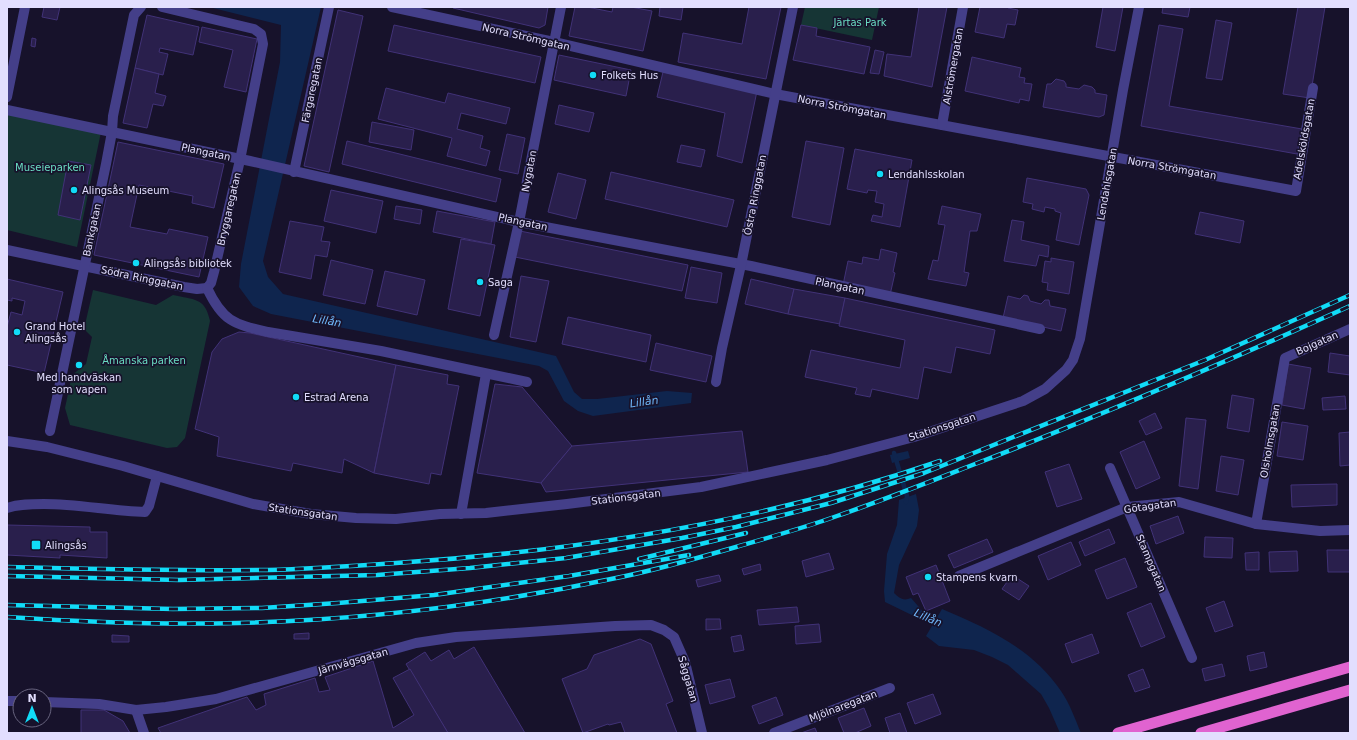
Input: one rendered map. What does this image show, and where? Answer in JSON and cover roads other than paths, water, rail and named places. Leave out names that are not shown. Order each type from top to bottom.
[{"type":"highway","points":[[1118,733],[1350,667]]},
{"type":"highway","points":[[1201,733],[1350,690]]},
{"type":"street","points":[[7,98],[25,7]]},
{"type":"street","name":"Bankgatan","points":[[50,432],[112,132],[113,116],[134,15],[141,7]]},
{"type":"street","name":"Bryggaregatan","points":[[162,7],[254,30],[260,34],[263,44],[240,160],[212,283],[207,288]]},
{"type":"street","name":"Färgaregatan","points":[[290,171],[329,7]]},
{"type":"street","name":"Norra Strömgatan","points":[[392,7],[554,42],[775,94],[1296,191]]},
{"type":"street","name":"Nygatan","points":[[494,334],[519,222],[561,7]]},
{"type":"street","name":"Östra Ringgatan","points":[[716,382],[793,7]]},
{"type":"street","name":"Alströmergatan","points":[[942,125],[963,7]]},
{"type":"street","name":"Lendahlsgatan","points":[[1073,360],[1080,339],[1111,157],[1139,7]]},
{"type":"street","name":"Adelsköldsgatan","points":[[1296,191],[1313,88]]},
{"type":"street","name":"Plangatan","points":[[7,110],[258,163],[519,222],[741,265],[1040,329]]},
{"type":"street","name":"Södra Ringgatan","points":[[7,250],[184,287],[197,289],[207,288]]},
{"type":"street","points":[[207,288],[216,305],[228,319],[250,328],[381,351],[527,382]]},
{"type":"street","name":"Bojgatan","points":[[1285,358],[1350,329]]},
{"type":"street","name":"Olsholmsgatan","points":[[1256,524],[1285,358]]},
{"type":"street","name":"Stationsgatan","points":[[7,441],[74,453],[253,504],[311,514],[356,518],[396,519],[567,504],[701,487],[828,460],[914,437],[1023,401],[1045,389],[1066,370],[1073,360]]},
{"type":"street","points":[[460,514],[486,374]]},
{"type":"street","name":"Stampgatan","points":[[1110,468],[1192,658]]},
{"type":"street","points":[[7,508],[25,504],[55,504],[145,512],[149,506],[157,476]]},
{"type":"street","name":"Götagatan","points":[[959,576],[1127,507],[1179,502],[1256,524],[1320,531],[1350,530]]},
{"type":"street","name":"Järnvägsgatan","points":[[52,702],[99,704],[136,710],[166,707],[216,699],[416,643],[464,636],[615,626],[651,625],[664,630]]},
{"type":"street","name":"Såggatan","points":[[664,630],[674,637],[686,662],[702,733]]},
{"type":"street","name":"Mjölnaregatan","points":[[774,733],[890,688]]},
{"type":"street","points":[[136,710],[144,733]]},
{"type":"water","points":[[209,7],[321,7],[263,261],[268,277],[283,294],[556,356],[574,392],[582,399],[597,399],[667,391],[692,393],[691,403],[593,416],[578,411],[564,401],[548,371],[539,366],[271,314],[253,306],[239,287],[241,264],[280,62],[281,25]]},
{"type":"water","points":[[908,451],[910,458],[892,463],[890,455]]},
{"type":"water","points":[[916,494],[919,510],[917,526],[899,565],[894,593],[902,599],[911,598],[925,614],[922,620],[885,602],[884,591],[887,554],[897,525],[899,500]]},
{"type":"water","points":[[942,609],[976,624],[1008,641],[1037,663],[1050,676],[1061,691],[1081,733],[1060,733],[1041,694],[1008,665],[974,650],[939,646],[926,636]]},
{"type":"waterway","name":"Lillån","points":[[894,453],[907,496],[906,502]]},
{"type":"waterway","name":"Lillån","points":[[919,614],[940,623]]},
{"type":"railway","points":[[7,576],[179,580],[377,575],[470,568],[566,558],[736,527],[831,503],[924,473],[1205,360],[1350,295]]},
{"type":"railway","points":[[7,617],[94,622],[180,624],[238,623],[335,618],[478,603],[574,587],[636,574],[800,528],[889,497],[1117,407],[1210,368],[1350,306]]},
{"type":"railway","points":[[7,567],[170,570],[284,570],[465,558],[603,541],[671,530],[807,501],[940,461]]},
{"type":"railway","points":[[639,559],[746,533]]},
{"type":"railway","points":[[7,605],[173,609],[262,608],[338,603],[434,595],[569,576],[689,555]]},
{"type":"place","name":"Folkets Hus","points":[[593,75]]},
{"type":"place","name":"Lendahlsskolan","points":[[880,174]]},
{"type":"place","name":"Alingsås Museum","points":[[74,190]]},
{"type":"place","name":"Alingsås bibliotek","points":[[136,263]]},
{"type":"place","name":"Saga","points":[[480,282]]},
{"type":"place","name":"Grand Hotel Alingsås","points":[[17,332]]},
{"type":"place","name":"Med handväskan som vapen","points":[[79,365]]},
{"type":"place","name":"Estrad Arena","points":[[296,397]]},
{"type":"place","name":"Alingsås","points":[[36,545]]},
{"type":"place","name":"Stampens kvarn","points":[[928,577]]},
{"type":"park label","name":"Järtas Park","points":[[860,22]]},
{"type":"park label","name":"Museieparken","points":[[50,167]]},
{"type":"park label","name":"Åmanska parken","points":[[144,360]]}]
